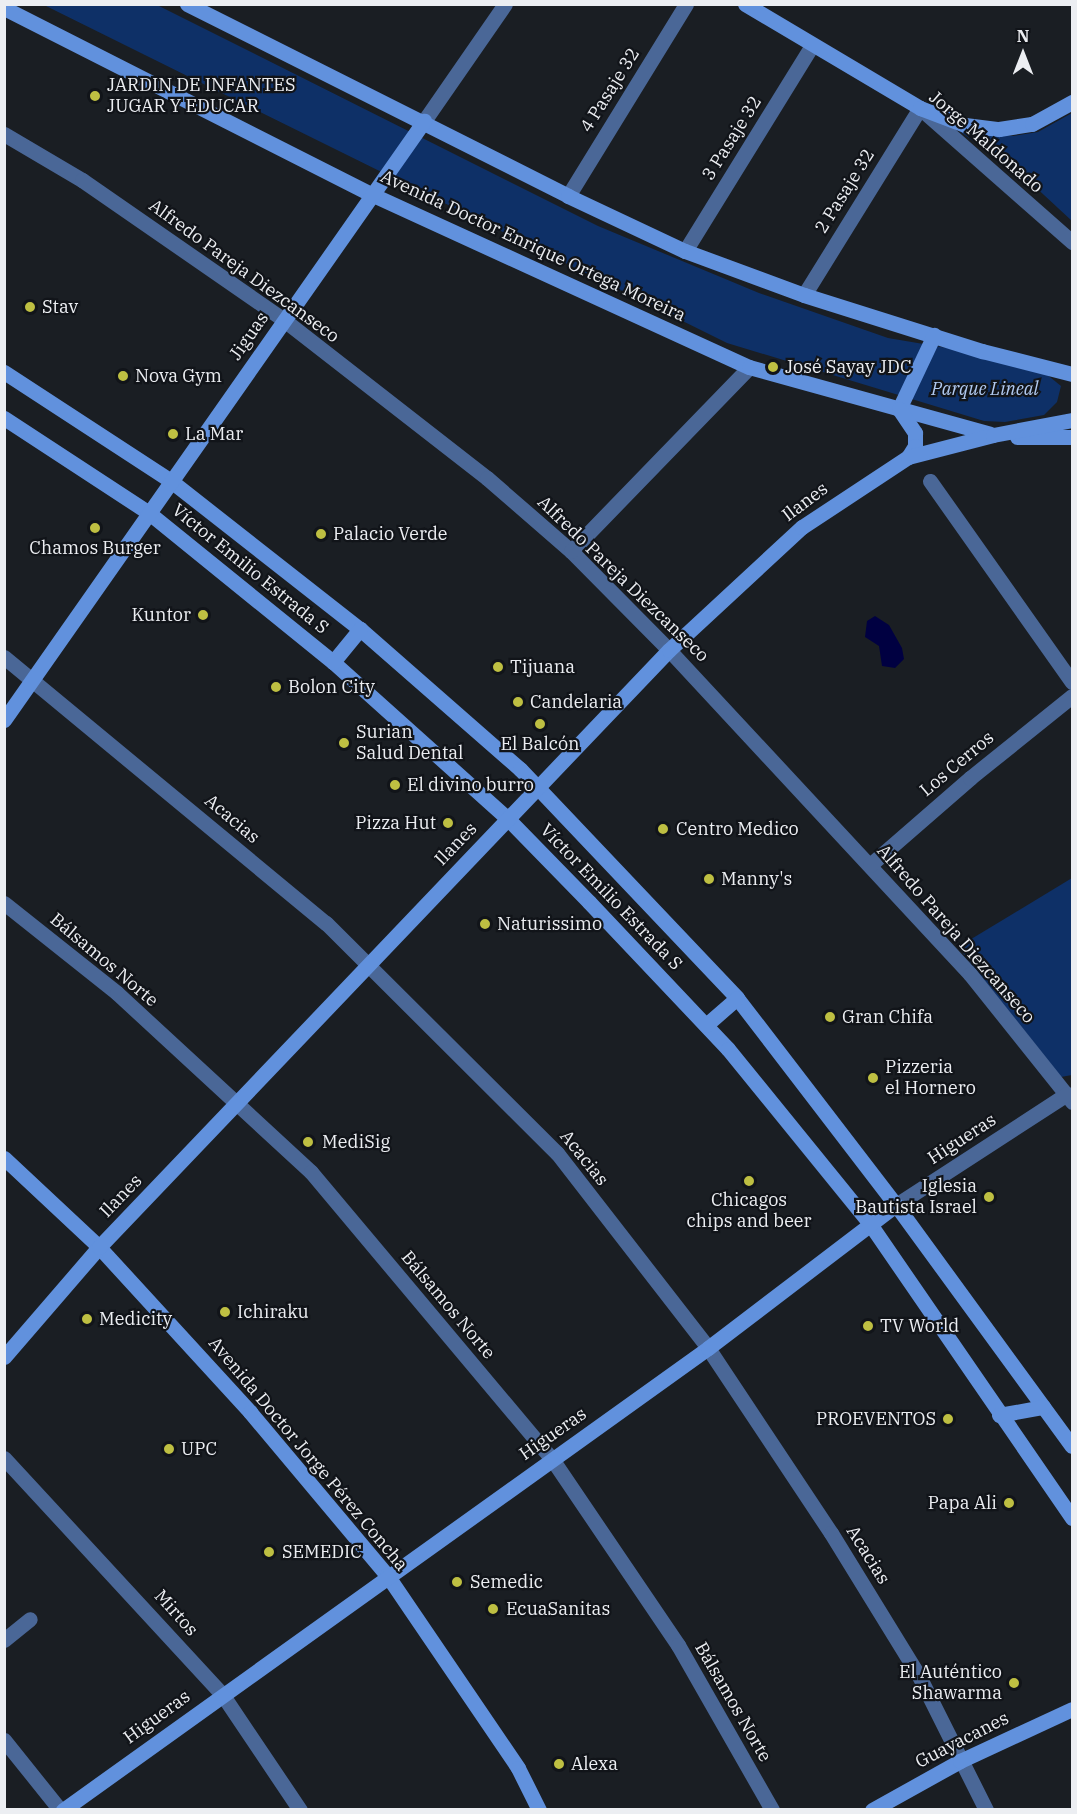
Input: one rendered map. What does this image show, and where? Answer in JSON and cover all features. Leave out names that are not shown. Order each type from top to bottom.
[{"type":"main road","points":[[187,4],[424,121],[567,196],[685,251],[804,295],[1072,374]]},
{"type":"main road","name":"Jorge Maldonado","points":[[745,4],[920,108]]},
{"type":"main road","name":"Avenida Doctor Enrique Ortega Moreira","points":[[4,8],[373,195],[749,367],[993,435],[1072,437]]},
{"type":"main road","points":[[920,108],[965,125],[999,129],[1032,124],[1072,102]]},
{"type":"main road","name":"Jiguas","points":[[4,720],[424,121]]},
{"type":"main road","points":[[908,457],[915,446],[915,433],[910,420],[899,409],[934,335]]},
{"type":"main road","name":"Víctor Emilio Estrada S","points":[[4,372],[171,481],[360,629],[538,788],[736,998],[896,1205],[1072,1446]]},
{"type":"main road","name":"Víctor Emilio Estrada S","points":[[4,418],[149,513],[333,662],[508,819],[706,1025],[870,1224],[999,1415],[1072,1518]]},
{"type":"main road","points":[[993,435],[1072,420]]},
{"type":"main road","name":"Ilanes","points":[[4,1357],[99,1247],[669,650],[813,518],[908,457],[993,435]]},
{"type":"main road","points":[[333,662],[360,629]]},
{"type":"main road","points":[[706,1025],[736,998]]},
{"type":"main road","name":"Avenida Doctor Jorge Pérez Concha","points":[[4,1158],[99,1247],[250,1412],[387,1575],[518,1768],[539,1809]]},
{"type":"main road","name":"Higueras","points":[[62,1809],[708,1348],[896,1205]]},
{"type":"main road","points":[[999,1415],[1043,1407]]},
{"type":"main road","name":"Guayacanes","points":[[872,1809],[960,1761],[1072,1710]]},
{"type":"street","name":"Jiguas","points":[[424,121],[506,4]]},
{"type":"street","name":"4 Pasaje 32","points":[[567,196],[686,4]]},
{"type":"street","name":"3 Pasaje 32","points":[[685,251],[812,45]]},
{"type":"street","name":"Jorge Maldonado","points":[[920,108],[1072,242]]},
{"type":"street","name":"2 Pasaje 32","points":[[804,295],[920,108]]},
{"type":"street","name":"Alfredo Pareja Diezcanseco","points":[[4,134],[81,180],[284,320],[487,478],[571,551],[669,650],[970,974],[1070,1098]]},
{"type":"street","points":[[571,551],[749,367]]},
{"type":"street","points":[[930,481],[1072,682]]},
{"type":"street","name":"Acacias","points":[[4,657],[34,678],[326,923],[557,1153],[708,1348],[831,1533],[906,1656],[986,1809]]},
{"type":"street","name":"Los Cerros","points":[[870,866],[970,778],[1072,696]]},
{"type":"street","name":"Bálsamos Norte","points":[[4,903],[117,993],[311,1172],[552,1459],[678,1645],[772,1809]]},
{"type":"street","name":"Higueras","points":[[896,1205],[1070,1098]]},
{"type":"street","name":"Mirtos","points":[[4,1458],[222,1694],[300,1809]]},
{"type":"street","points":[[4,1640],[30,1618]]},
{"type":"street","points":[[4,1740],[62,1809]]},
{"type":"green space","name":"Parque Lineal","points":[[44,5],[157,5],[598,226],[759,293],[888,338],[953,349],[1045,373],[1061,386],[1057,402],[1044,415],[1005,422],[984,421],[727,343]]},
{"type":"green space","points":[[1072,113],[1072,221],[1030,182],[958,130],[1013,136],[1038,132]]},
{"type":"green space","points":[[1072,878],[1072,1075],[1061,1077],[958,947]]},
{"type":"shaded area","points":[[875,616],[889,625],[902,648],[904,659],[895,668],[882,666],[879,646],[865,637],[867,621]]},
{"type":"place","name":"JARDIN DE INFANTES JUGAR Y EDUCAR","points":[[95,96]]},
{"type":"place","name":"Stav","points":[[30,307]]},
{"type":"place","name":"José Sayay JDC","points":[[773,367]]},
{"type":"place","name":"Nova Gym","points":[[123,376]]},
{"type":"place","name":"La Mar","points":[[173,434]]},
{"type":"place","name":"Chamos Burger","points":[[95,528]]},
{"type":"place","name":"Palacio Verde","points":[[321,534]]},
{"type":"place","name":"Kuntor","points":[[203,615]]},
{"type":"place","name":"Tijuana","points":[[498,667]]},
{"type":"place","name":"Bolon City","points":[[276,687]]},
{"type":"place","name":"Candelaria","points":[[518,702]]},
{"type":"place","name":"El Balcón","points":[[540,724]]},
{"type":"place","name":"Surian Salud Dental","points":[[344,743]]},
{"type":"place","name":"El divino burro","points":[[395,785]]},
{"type":"place","name":"Pizza Hut","points":[[448,823]]},
{"type":"place","name":"Centro Medico","points":[[663,829]]},
{"type":"place","name":"Manny's","points":[[709,879]]},
{"type":"place","name":"Naturissimo","points":[[485,924]]},
{"type":"place","name":"Gran Chifa","points":[[830,1017]]},
{"type":"place","name":"Pizzeria el Hornero","points":[[873,1078]]},
{"type":"place","name":"MediSig","points":[[308,1142]]},
{"type":"place","name":"Chicagos chips and beer","points":[[749,1181]]},
{"type":"place","name":"Iglesia Bautista Israel","points":[[989,1197]]},
{"type":"place","name":"Ichiraku","points":[[225,1312]]},
{"type":"place","name":"Medicity","points":[[87,1319]]},
{"type":"place","name":"TV World","points":[[868,1326]]},
{"type":"place","name":"PROEVENTOS","points":[[948,1419]]},
{"type":"place","name":"UPC","points":[[169,1449]]},
{"type":"place","name":"Papa Ali","points":[[1009,1503]]},
{"type":"place","name":"SEMEDIC","points":[[269,1552]]},
{"type":"place","name":"Semedic","points":[[457,1582]]},
{"type":"place","name":"EcuaSanitas","points":[[493,1609]]},
{"type":"place","name":"El Auténtico Shawarma","points":[[1014,1683]]},
{"type":"place","name":"Alexa","points":[[559,1764]]}]
